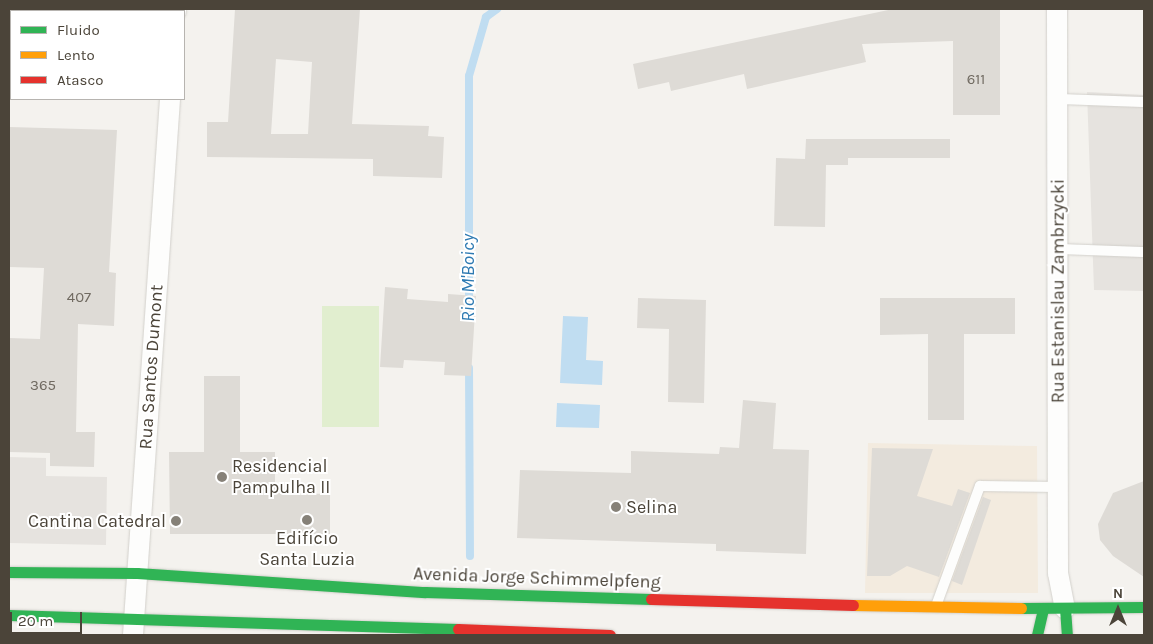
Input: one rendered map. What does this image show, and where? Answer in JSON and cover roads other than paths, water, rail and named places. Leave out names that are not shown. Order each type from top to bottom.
[{"type":"main road","name":"Avenida Jorge Schimmelpfeng","points":[[9,572],[137,574],[425,592],[935,608],[1043,609],[1144,607]]},
{"type":"main road","points":[[1065,608],[1068,635]]},
{"type":"main road","points":[[1037,635],[1043,609]]},
{"type":"main road","points":[[9,615],[134,626],[610,635]]},
{"type":"street","name":"Rua Estanislau Zambrzycki","points":[[1057,9],[1058,574],[1065,608]]},
{"type":"street","name":"Rua Santos Dumont","points":[[134,626],[170,100]]},
{"type":"street","name":"Rua Estanislau Zambrzycki","points":[[1043,609],[1058,574]]},
{"type":"lane","points":[[1058,99],[1144,102]]},
{"type":"lane","points":[[1058,249],[1144,252]]},
{"type":"lane","points":[[935,608],[980,486],[1058,487]]},
{"type":"water","points":[[563,316],[588,317],[586,360],[603,361],[602,385],[560,383]]},
{"type":"water","points":[[557,403],[600,405],[599,428],[556,427]]},
{"type":"waterway","name":"Rio M'Boicy","points":[[469,304],[469,76],[486,17],[497,9]]},
{"type":"waterway","name":"Rio M'Boicy","points":[[469,368],[470,556]]},
{"type":"place","name":"Residencial Pampulha II","points":[[222,477]]},
{"type":"place","name":"Selina","points":[[616,507]]},
{"type":"place","name":"Edifício Santa Luzia","points":[[307,520]]},
{"type":"place","name":"Cantina Catedral","points":[[176,521]]}]
